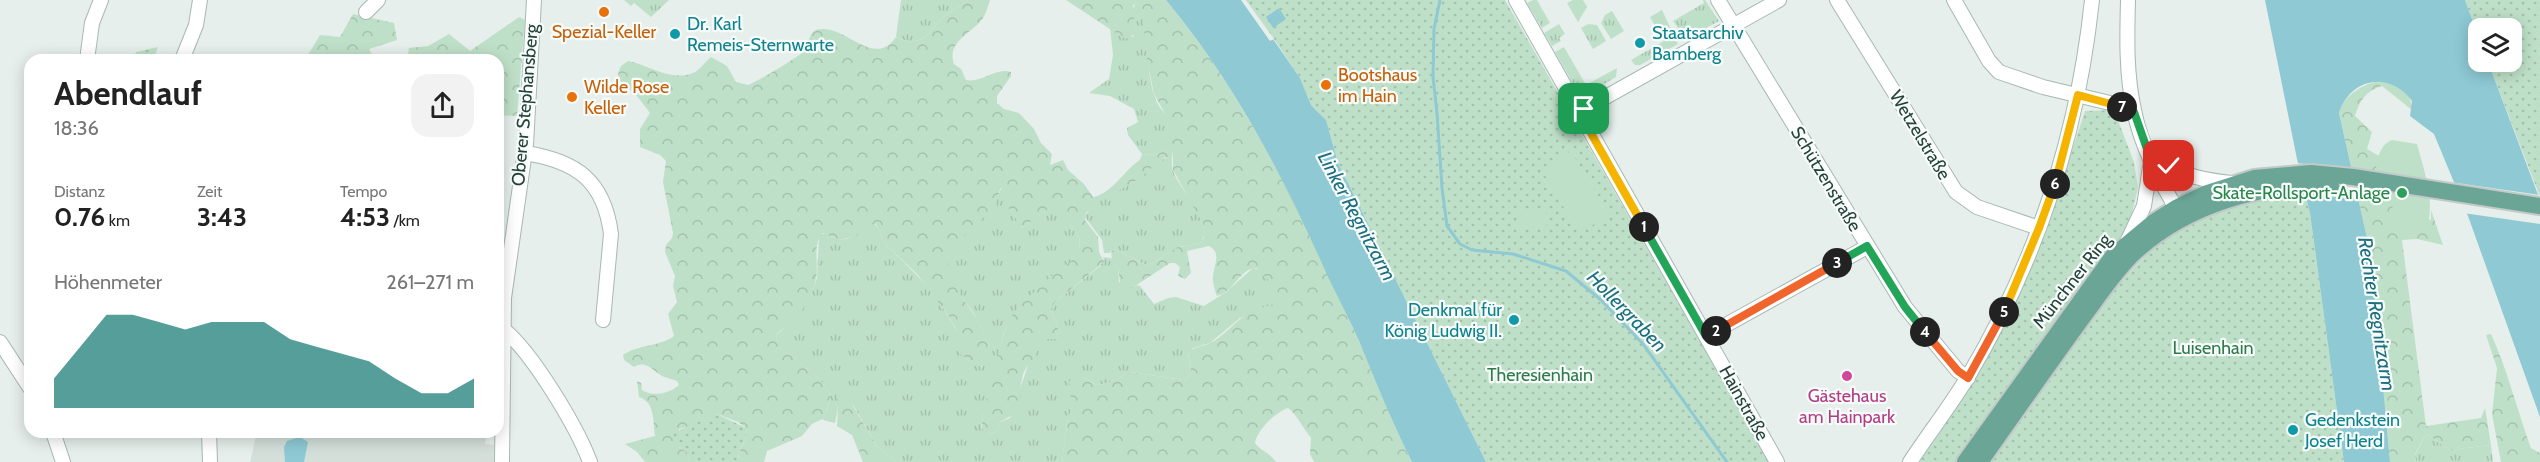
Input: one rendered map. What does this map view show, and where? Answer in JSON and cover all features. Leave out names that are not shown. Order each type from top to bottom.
[{"type":"main road","name":"Münchner Ring","points":[[1965,462],[2098,275],[2127,242],[2232,183],[2270,182],[2330,175],[2540,206]]},
{"type":"main road","name":"Münchner Ring","points":[[1980,462],[2119,269],[2179,214],[2230,198],[2270,182],[2354,187],[2540,214]]},
{"type":"street","points":[[88,54],[92,23],[101,0]]},
{"type":"street","points":[[366,12],[378,0]]},
{"type":"street","name":"Oberer Stephansberg","points":[[504,314],[507,270],[525,153],[534,0]]},
{"type":"street","name":"Hainstraße","points":[[1516,0],[1777,462]]},
{"type":"street","name":"Schützenstraße","points":[[1718,0],[1867,246],[1914,319],[1958,371],[1968,378]]},
{"type":"street","points":[[1579,112],[1779,0]]},
{"type":"street","name":"Wetzelstraße","points":[[1837,0],[1956,192],[1977,207],[2039,228]]},
{"type":"street","points":[[1954,0],[1989,61],[1998,72],[2013,79],[2114,104],[2134,112]]},
{"type":"street","points":[[1910,462],[1968,378],[2016,287],[2039,228],[2061,161],[2078,95],[2092,0]]},
{"type":"street","points":[[2128,0],[2127,56],[2134,112],[2149,154],[2179,214]]},
{"type":"street","points":[[184,54],[196,25],[202,1]]},
{"type":"street","points":[[525,153],[562,161],[575,168],[593,185],[601,197],[611,234],[603,320]]},
{"type":"street","points":[[2149,154],[2179,172],[2204,180],[2232,183]]},
{"type":"street","points":[[2127,242],[2144,206],[2149,154]]},
{"type":"street","points":[[1706,336],[1867,246]]},
{"type":"street","points":[[504,330],[526,354],[564,409],[590,462]]},
{"type":"street","points":[[0,342],[24,379]]},
{"type":"street","points":[[55,438],[63,462]]},
{"type":"street","points":[[209,438],[210,462]]},
{"type":"street","name":"Oberer Stephansberg","points":[[502,438],[502,462]]},
{"type":"shaded area","points":[[256,438],[486,438],[485,444],[494,445],[494,462],[250,462]]},
{"type":"green space","points":[[624,0],[669,0],[651,17],[634,3],[631,6]]},
{"type":"green space","points":[[901,0],[968,0],[947,15],[924,37],[912,41],[896,37]]},
{"type":"green space","points":[[968,0],[990,0],[983,18],[957,43],[953,56],[954,64],[961,69],[966,80],[1005,71],[1011,72],[1011,76],[997,96],[997,103],[1004,109],[1019,113],[1034,129],[1041,143],[1052,154],[1050,165],[1063,160],[1068,170],[1084,184],[1093,197],[1112,187],[1140,160],[1142,154],[1155,155],[1165,150],[1170,152],[1169,156],[1142,176],[1099,202],[1086,213],[1085,220],[1098,237],[1099,252],[1104,262],[1054,303],[1051,309],[1058,327],[1058,334],[1056,339],[1037,339],[1037,353],[1023,375],[1016,413],[1000,422],[997,431],[990,434],[982,429],[988,392],[1007,325],[1023,302],[1075,256],[1080,245],[1079,237],[1055,204],[1022,228],[1009,209],[1009,185],[1000,189],[995,207],[955,244],[947,258],[949,278],[977,319],[992,353],[990,363],[986,366],[974,366],[961,354],[955,327],[946,312],[917,274],[885,244],[876,224],[864,225],[856,236],[839,240],[823,233],[818,242],[817,273],[810,297],[789,325],[776,335],[778,345],[815,375],[827,389],[830,398],[825,418],[812,424],[802,436],[767,451],[764,462],[738,462],[746,437],[746,428],[738,422],[717,414],[698,424],[679,429],[679,447],[687,452],[690,462],[645,462],[637,452],[625,444],[655,436],[651,408],[644,399],[639,397],[637,381],[641,383],[642,390],[656,394],[679,385],[677,381],[662,376],[645,365],[634,367],[624,360],[623,355],[674,336],[668,314],[677,302],[673,286],[675,276],[665,252],[673,233],[663,182],[666,161],[660,155],[640,147],[640,129],[650,113],[637,96],[620,81],[618,73],[621,66],[628,61],[668,74],[684,75],[696,72],[711,57],[727,66],[736,82],[748,85],[803,52],[814,31],[832,30],[870,48],[879,49],[888,46],[896,37],[912,41],[924,38],[947,15]]},
{"type":"green space","points":[[1066,0],[1166,0],[1196,38],[1249,119],[1295,205],[1364,352],[1412,462],[1314,462],[1310,454],[1311,438],[1288,408],[1268,422],[1256,438],[1255,443],[1276,462],[1062,462],[1067,422],[1072,407],[1069,381],[1082,377],[1097,385],[1108,383],[1130,372],[1184,380],[1191,372],[1188,352],[1215,340],[1251,312],[1274,304],[1281,299],[1275,286],[1256,268],[1245,272],[1228,290],[1217,296],[1213,282],[1216,253],[1209,246],[1187,251],[1191,273],[1185,279],[1178,276],[1180,267],[1175,263],[1170,263],[1132,288],[1121,287],[1118,269],[1112,260],[1111,251],[1117,250],[1148,266],[1178,247],[1199,244],[1204,238],[1203,224],[1173,170],[1173,128],[1154,94],[1147,60],[1142,9],[1136,4],[1133,5],[1135,33],[1129,39],[1122,37]]},
{"type":"green space","name":"Theresienhain","points":[[1241,0],[1505,0],[1769,462],[1486,462],[1338,163],[1326,120],[1311,105],[1300,78],[1274,39]]},
{"type":"green space","points":[[1537,0],[1550,23],[1542,28],[1527,3]]},
{"type":"green space","points":[[1573,0],[1583,0],[1587,7],[1578,22],[1567,3]]},
{"type":"green space","points":[[1703,0],[1719,21],[1686,39],[1673,21],[1704,3]]},
{"type":"green space","points":[[2465,0],[2540,0],[2540,197],[2492,72],[2522,72],[2522,18],[2472,18]]},
{"type":"green space","points":[[1136,3],[1144,15],[1149,67],[1155,98],[1174,129],[1173,171],[1204,228],[1204,237],[1199,244],[1178,247],[1148,266],[1117,250],[1104,253],[1102,240],[1085,217],[1102,198],[1140,177],[1159,161],[1167,158],[1165,150],[1155,155],[1142,154],[1128,135],[1127,128],[1138,122],[1134,109],[1110,96],[1089,93],[1109,79],[1113,55],[1110,28],[1122,37],[1133,37],[1133,11]]},
{"type":"green space","points":[[1662,10],[1678,44],[1640,65],[1635,65],[1631,60],[1664,41],[1650,17]]},
{"type":"green space","points":[[1612,11],[1624,31],[1611,39],[1601,23],[1605,15]]},
{"type":"green space","points":[[353,14],[394,23],[397,40],[369,49],[372,54],[309,54],[320,35],[340,37]]},
{"type":"green space","points":[[519,17],[525,20],[517,116],[504,115],[504,54],[408,54],[409,48],[428,46],[449,34],[470,51]]},
{"type":"green space","points":[[1559,24],[1565,34],[1559,38],[1561,41],[1552,46],[1544,33]]},
{"type":"green space","points":[[1588,24],[1597,25],[1606,41],[1593,49],[1581,28]]},
{"type":"green space","points":[[158,47],[155,54],[135,54]]},
{"type":"green space","points":[[1564,47],[1586,85],[1617,68],[1616,77],[1585,96],[1580,96],[1555,52]]},
{"type":"green space","points":[[2384,80],[2404,90],[2410,99],[2412,110],[2382,86],[2364,97],[2355,116],[2372,132],[2367,149],[2379,156],[2377,171],[2392,203],[2431,220],[2431,210],[2443,245],[2417,239],[2402,240],[2426,426],[2481,418],[2485,408],[2491,445],[2450,450],[2426,434],[2415,454],[2416,462],[2390,462],[2371,256],[2339,113],[2346,100],[2357,90]]},
{"type":"green space","points":[[2114,110],[2134,162],[2138,188],[2129,225],[1956,462],[1919,462],[1971,379],[2019,295],[2045,232],[2085,111]]},
{"type":"green space","name":"Skate-Rollsport-Anlage","points":[[2392,140],[2417,144],[2430,203],[2430,215],[2422,233],[2408,231],[2399,226],[2394,217],[2392,203],[2375,201],[2378,158],[2381,150]]},
{"type":"green space","points":[[1571,151],[1610,215],[1579,233],[1541,169]]},
{"type":"green space","points":[[1005,185],[1010,185],[1022,228],[1055,203],[1079,237],[1080,245],[1075,257],[1022,305],[1007,325],[981,426],[990,434],[997,431],[1000,422],[1010,418],[1037,339],[1056,339],[1058,327],[1051,309],[1054,303],[1100,266],[1104,258],[1102,257],[1111,258],[1118,269],[1119,282],[1132,288],[1140,286],[1154,304],[1176,297],[1204,306],[1226,292],[1253,268],[1271,280],[1278,289],[1281,299],[1277,303],[1240,318],[1210,343],[1193,348],[1188,353],[1191,372],[1184,380],[1130,372],[1108,383],[1097,385],[1082,377],[1070,387],[1073,398],[1067,422],[1062,462],[896,462],[877,446],[853,405],[835,402],[838,408],[835,423],[823,420],[830,399],[828,391],[808,369],[777,345],[776,335],[787,326],[813,289],[817,278],[819,235],[827,233],[837,239],[847,239],[856,234],[864,225],[873,223],[887,246],[915,273],[938,301],[953,324],[963,355],[982,367],[989,346],[978,320],[949,278],[946,268],[947,258],[958,240],[992,209]]},
{"type":"green space","name":"Luisenhain","points":[[2293,195],[2306,195],[2310,213],[2344,462],[1988,462],[2110,296],[2160,243],[2191,222],[2216,211]]},
{"type":"green space","points":[[1518,211],[1546,211],[1546,226],[1518,226]]},
{"type":"green space","points":[[2491,334],[2531,448],[2540,453],[2540,462],[2501,462],[2492,414],[2497,368],[2486,335]]},
{"type":"green space","points":[[839,396],[850,401],[877,446],[896,462],[863,462],[852,435],[837,426],[838,408],[835,402]]},
{"type":"green space","points":[[717,414],[746,428],[746,437],[738,462],[690,462],[687,452],[675,444],[673,434]]},
{"type":"green space","points":[[2426,434],[2450,450],[2491,445],[2493,462],[2416,462],[2415,455]]},
{"type":"green space","points":[[2476,449],[2479,462],[2464,462],[2462,451]]},
{"type":"water","name":"Linker Regnitzarm","points":[[1166,0],[1246,0],[1300,78],[1311,105],[1326,120],[1338,163],[1486,462],[1412,462],[1356,333],[1277,169],[1215,65]]},
{"type":"water","points":[[2265,0],[2465,0],[2472,18],[2468,18],[2468,72],[2492,72],[2540,200],[2540,417],[2468,216],[2434,134],[2410,116],[2412,101],[2403,91],[2393,85],[2371,82],[2352,92],[2344,101],[2339,113],[2371,256],[2390,462],[2344,462],[2310,213]]},
{"type":"water","points":[[1279,8],[1286,19],[1273,28],[1266,17]]},
{"type":"water","points":[[302,438],[308,442],[304,462],[285,462],[284,447],[287,441]]},
{"type":"pier","points":[[1241,0],[1246,0],[1274,39],[1270,41]]},
{"type":"pier","points":[[2295,163],[2354,168],[2361,198],[2303,195]]},
{"type":"pier","points":[[2450,182],[2540,195],[2540,224],[2463,213]]},
{"type":"waterway","name":"Hollergraben","points":[[1440,0],[1434,29],[1433,77],[1447,226],[1460,244],[1472,250],[1513,254],[1566,271],[1601,300],[1643,344],[1727,462]]},
{"type":"place","name":"Spezial-Keller","points":[[604,12]]},
{"type":"place","name":"Dr. Karl Remeis-Sternwarte","points":[[675,34]]},
{"type":"place","name":"Staatsarchiv Bamberg","points":[[1640,43]]},
{"type":"place","name":"Bootshaus im Hain","points":[[1326,85]]},
{"type":"place","name":"Wilde Rose Keller","points":[[572,97]]},
{"type":"place","name":"Skate-Rollsport-Anlage","points":[[2402,193]]},
{"type":"place","name":"Denkmal für König Ludwig II.","points":[[1514,320]]},
{"type":"place","name":"Gästehaus am Hainpark","points":[[1847,376]]},
{"type":"place","name":"Gedenkstein Josef Herd","points":[[2293,430]]},
{"type":"route","points":[[1584,109],[1579,112],[1706,336],[1867,246],[1914,319],[1958,371],[1968,378],[2016,287],[2039,228],[2055,182],[2078,95],[2114,104],[2134,112],[2147,149],[2169,166]]},
{"type":"water label","name":"Rechter Regnitzarm","points":[[2377,314]]}]
